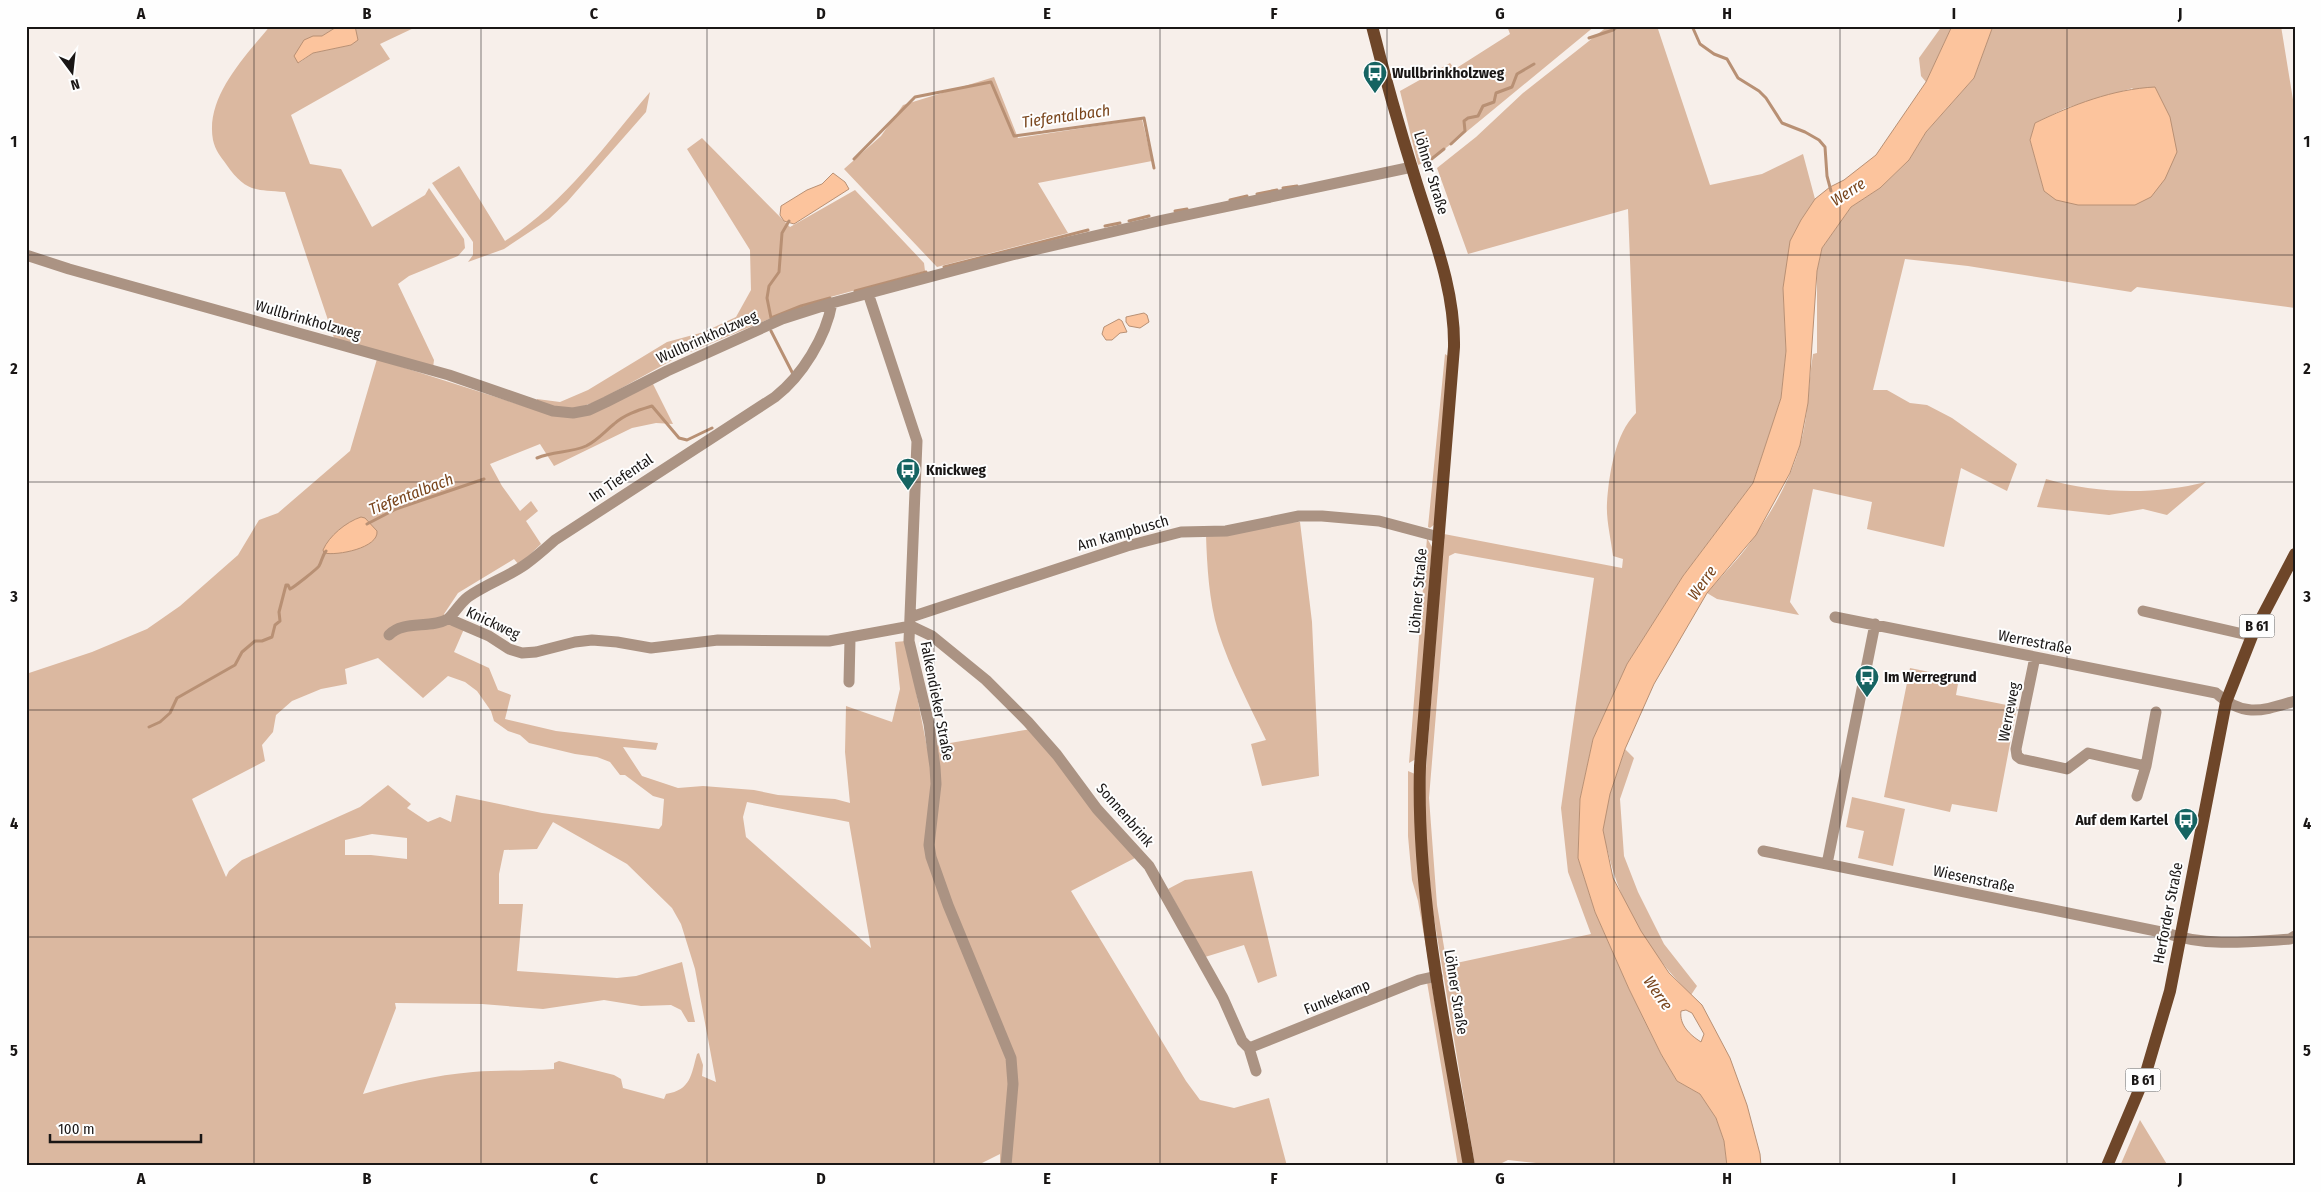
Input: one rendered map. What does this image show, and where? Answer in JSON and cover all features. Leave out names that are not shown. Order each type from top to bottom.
[{"type":"main road","name":"Löhner Straße","points":[[1372,26],[1412,167],[1446,276],[1454,318],[1454,347],[1420,794],[1426,898],[1469,1166]]},
{"type":"main road","name":"Herforder Straße","points":[[2107,1166],[2132,1108],[2157,1040],[2170,991],[2226,702],[2252,636],[2295,554]]},
{"type":"street","name":"Wullbrinkholzweg","points":[[26,255],[69,270],[449,375],[504,396],[564,413],[589,410],[782,319],[832,303],[1012,255],[1163,220],[1412,167]]},
{"type":"street","name":"Falkendieker Straße","points":[[868,293],[916,441],[909,641],[924,698],[935,767],[936,784],[929,845],[931,857],[1011,1058],[1014,1084],[1006,1166]]},
{"type":"street","name":"Im Tiefental","points":[[450,618],[456,608],[468,597],[526,564],[555,540],[752,412],[789,385],[808,360],[830,316],[832,303]]},
{"type":"street","name":"Am Kampbusch","points":[[911,621],[1127,546],[1181,532],[1226,531],[1299,516],[1322,516],[1379,521],[1439,537]]},
{"type":"street","points":[[2143,611],[2252,636]]},
{"type":"street","name":"Werrestraße","points":[[1835,617],[2216,693],[2233,707],[2254,710],[2295,701]]},
{"type":"street","name":"Knickweg","points":[[450,618],[489,636],[509,649],[522,653],[536,652],[575,642],[592,640],[651,648],[718,640],[810,642],[850,638],[911,621]]},
{"type":"street","points":[[389,635],[393,631],[403,628],[433,624],[450,618]]},
{"type":"street","name":"Sonnenbrink","points":[[911,621],[986,680],[1028,722],[1057,755],[1097,809],[1149,866],[1222,998],[1242,1041],[1249,1048],[1256,1071]]},
{"type":"street","points":[[1827,864],[1875,624]]},
{"type":"street","points":[[849,682],[850,638]]},
{"type":"street","name":"Werreweg","points":[[2035,657],[2016,749],[2017,756],[2021,759],[2066,768],[2088,753],[2146,766]]},
{"type":"street","points":[[2137,796],[2146,766],[2156,712]]},
{"type":"street","name":"Wiesenstraße","points":[[1763,851],[2166,933],[2180,938],[2221,943],[2290,939],[2295,936]]},
{"type":"street","name":"Funkekamp","points":[[1249,1048],[1419,980],[1437,976]]},
{"type":"shaded area","points":[[270,26],[338,26],[322,36],[313,36],[299,63],[313,53],[351,45],[357,40],[355,26],[418,26],[380,44],[390,59],[291,115],[310,164],[341,169],[372,227],[425,195],[429,188],[464,239],[465,248],[458,256],[409,276],[398,284],[434,360],[433,368],[334,338],[285,192],[265,191],[245,184],[233,173],[217,150],[213,140],[212,124],[215,108],[221,93],[239,64]]},
{"type":"shaded area","points":[[1507,26],[1595,26],[1459,138],[1430,160],[1418,165],[1400,91],[1450,63],[1455,69],[1510,34]]},
{"type":"shaded area","points":[[1608,26],[1657,26],[1710,185],[1762,174],[1803,154],[1815,199],[1801,220],[1783,288],[1786,351],[1781,398],[1753,483],[1683,576],[1627,664],[1593,739],[1580,799],[1578,858],[1595,912],[1629,989],[1661,1054],[1677,1081],[1700,1094],[1716,1118],[1724,1141],[1727,1166],[1565,1166],[1508,1160],[1496,1166],[1475,1166],[1432,906],[1424,812],[1444,534],[1622,568],[1623,559],[1613,556],[1607,503],[1614,455],[1623,432],[1636,413],[1628,209],[1468,254],[1437,168],[1476,137],[1523,93]],"holes":[[[1455,553],[1594,578],[1561,808],[1568,872],[1591,934],[1447,965],[1437,905],[1429,798],[1449,556]]]},
{"type":"shaded area","points":[[1942,26],[1952,26],[1926,82],[1921,76],[1919,58]]},
{"type":"shaded area","points":[[1993,26],[2281,26],[2295,112],[2295,308],[2137,287],[2131,292],[1968,266],[1905,259],[1873,390],[1887,390],[1910,403],[1927,405],[1952,418],[2017,464],[2007,491],[1961,468],[1944,547],[1867,529],[1872,502],[1813,489],[1790,602],[1799,615],[1717,599],[1707,593],[1745,549],[1763,524],[1776,503],[1797,457],[1805,422],[1813,354],[1817,353],[1817,271],[1822,248],[1851,207],[1880,188],[1909,160],[1926,132],[1974,78]],"holes":[[[2133,88],[2044,191],[2030,140],[2035,123],[2066,108]]]},
{"type":"shaded area","points":[[994,77],[1018,138],[1142,119],[1152,161],[1038,183],[1068,233],[937,267],[844,169],[881,136],[903,105]]},
{"type":"shaded area","points":[[650,92],[646,112],[567,202],[549,219],[504,249],[468,262],[473,255],[473,242],[432,183],[459,166],[505,241],[546,210],[565,192]]},
{"type":"shaded area","points":[[702,138],[790,227],[855,190],[924,263],[925,271],[805,304],[676,358],[587,407],[570,410],[537,403],[537,399],[560,402],[588,390],[667,342],[704,332],[736,317],[751,290],[750,250],[687,149]]},
{"type":"shaded area","points":[[1445,354],[1448,356],[1435,524],[1430,528],[1428,527]]},
{"type":"shaded area","points":[[377,359],[555,416],[652,382],[673,424],[656,423],[632,428],[554,466],[540,444],[490,464],[502,486],[520,511],[531,501],[538,511],[526,521],[541,544],[519,565],[514,559],[458,593],[444,614],[448,621],[464,629],[454,652],[489,668],[498,690],[511,695],[505,719],[556,731],[658,743],[656,750],[623,747],[642,776],[678,788],[703,786],[754,790],[778,795],[835,799],[850,803],[845,752],[846,706],[892,722],[900,689],[895,642],[906,641],[927,747],[1031,729],[1135,858],[1071,891],[1186,1081],[1200,1100],[1234,1108],[1269,1098],[1287,1166],[1000,1166],[1000,1154],[976,1166],[26,1166],[26,674],[92,652],[147,629],[180,606],[238,555],[259,520],[278,513],[350,451]],"holes":[[[378,658],[423,698],[448,676],[465,682],[477,691],[491,711],[494,721],[508,731],[520,735],[529,743],[597,757],[610,762],[620,775],[625,775],[653,796],[664,799],[662,825],[659,829],[542,813],[456,795],[451,822],[440,817],[428,822],[407,808],[411,804],[388,785],[360,807],[242,860],[229,871],[226,877],[192,799],[265,761],[262,745],[273,732],[276,715],[292,701],[321,689],[347,684],[345,669]],[[747,802],[849,822],[871,948],[746,837],[743,817]],[[553,822],[627,864],[672,908],[681,924],[695,969],[716,1082],[702,1076],[703,1065],[699,1053],[697,1054],[689,1080],[681,1089],[666,1094],[664,1099],[623,1088],[621,1079],[614,1075],[559,1061],[554,1063],[554,1069],[459,1073],[417,1080],[363,1094],[396,1008],[395,1003],[482,1004],[543,1009],[604,1000],[641,1006],[671,1005],[681,1010],[688,1022],[695,1022],[682,962],[636,976],[617,978],[517,971],[523,904],[499,904],[499,874],[504,850],[537,849]],[[372,834],[407,838],[407,859],[371,855],[345,855],[345,840]]]},
{"type":"shaded area","points":[[2046,479],[2085,488],[2126,491],[2167,489],[2206,482],[2167,515],[2143,509],[2109,515],[2037,507]]},
{"type":"shaded area","points":[[1300,522],[1312,622],[1319,776],[1262,786],[1251,744],[1266,740],[1234,673],[1218,631],[1211,596],[1206,535],[1278,523]]},
{"type":"shaded area","points":[[1427,538],[1432,547],[1416,759],[1409,763]]},
{"type":"shaded area","points":[[1910,668],[1959,678],[1956,695],[2017,707],[1997,812],[1952,804],[1950,812],[1884,797]]},
{"type":"shaded area","points":[[1625,749],[1634,758],[1620,799],[1624,856],[1638,892],[1664,944],[1697,986],[1691,995],[1663,964],[1639,929],[1629,911],[1613,872],[1605,841],[1603,821],[1611,789]]},
{"type":"shaded area","points":[[1408,771],[1415,774],[1430,970],[1418,901],[1412,880],[1408,836]]},
{"type":"shaded area","points":[[1852,797],[1905,809],[1893,866],[1858,858],[1864,831],[1846,827]]},
{"type":"shaded area","points":[[1252,871],[1277,976],[1258,983],[1244,945],[1205,957],[1168,889],[1185,880]]},
{"type":"shaded area","points":[[1427,982],[1431,982],[1465,1166],[1458,1166]]},
{"type":"shaded area","points":[[2140,1120],[2168,1166],[2120,1166]]},
{"type":"water","points":[[338,26],[355,26],[358,40],[351,45],[313,53],[298,63],[294,56],[304,40],[313,36],[322,36]]},
{"type":"water","name":"Werre","points":[[1952,26],[1993,26],[1974,78],[1926,132],[1909,160],[1880,188],[1851,207],[1822,248],[1817,271],[1808,403],[1800,445],[1790,473],[1756,535],[1707,593],[1654,684],[1625,749],[1610,794],[1603,830],[1613,878],[1641,931],[1669,973],[1702,1005],[1730,1058],[1747,1105],[1760,1154],[1761,1166],[1727,1166],[1724,1141],[1716,1118],[1700,1094],[1677,1081],[1661,1054],[1629,989],[1595,912],[1578,858],[1580,799],[1593,739],[1627,664],[1683,576],[1753,483],[1781,398],[1786,351],[1783,288],[1790,241],[1815,199],[1830,187],[1844,180],[1876,155],[1926,82]],"holes":[[[1686,1010],[1692,1013],[1704,1034],[1701,1042],[1689,1033],[1682,1021],[1681,1011]]]},
{"type":"water","points":[[2155,87],[2170,117],[2177,152],[2165,179],[2151,197],[2135,205],[2078,205],[2056,200],[2044,191],[2030,140],[2035,123],[2093,99],[2139,88]]},
{"type":"water","points":[[833,173],[845,182],[849,189],[794,224],[784,221],[780,215],[781,206],[807,190],[822,184]]},
{"type":"water","points":[[1144,313],[1147,315],[1149,322],[1140,328],[1129,326],[1126,322],[1126,317]]},
{"type":"water","points":[[1119,319],[1122,321],[1127,332],[1120,333],[1112,340],[1106,340],[1102,334],[1104,327]]},
{"type":"water","points":[[361,517],[365,518],[377,531],[376,537],[371,542],[356,550],[330,554],[324,553],[323,550],[326,545],[339,530]]},
{"type":"waterway","name":"Tiefentalbach","points":[[1589,38],[1613,30],[1618,26]]},
{"type":"waterway","name":"Tiefentalbach","points":[[1692,26],[1700,44],[1714,54],[1727,59],[1738,78],[1759,91],[1766,98],[1782,123],[1805,132],[1819,140],[1825,147],[1827,176],[1831,191]]},
{"type":"waterway","name":"Tiefentalbach","points":[[1451,144],[1465,131],[1464,121],[1478,116],[1483,106],[1494,102],[1496,93],[1512,87],[1517,74],[1534,64]]},
{"type":"waterway","name":"Tiefentalbach","points":[[854,159],[915,97],[991,82],[1014,136],[1144,118],[1154,168]]},
{"type":"waterway","name":"Tiefentalbach","points":[[1429,161],[1444,149]]},
{"type":"waterway","name":"Tiefentalbach","points":[[1283,188],[1297,186]]},
{"type":"waterway","name":"Tiefentalbach","points":[[1257,194],[1277,190]]},
{"type":"waterway","name":"Tiefentalbach","points":[[1230,200],[1247,196]]},
{"type":"waterway","name":"Tiefentalbach","points":[[1175,211],[1187,209]]},
{"type":"waterway","name":"Tiefentalbach","points":[[1129,221],[1149,216]]},
{"type":"waterway","name":"Tiefentalbach","points":[[789,221],[782,233],[779,272],[769,286],[767,298],[771,318],[801,306],[830,298]]},
{"type":"waterway","name":"Tiefentalbach","points":[[1105,226],[1120,223]]},
{"type":"waterway","name":"Tiefentalbach","points":[[944,267],[1088,230]]},
{"type":"waterway","name":"Tiefentalbach","points":[[855,291],[926,272]]},
{"type":"waterway","name":"Tiefentalbach","points":[[771,331],[793,374]]},
{"type":"waterway","name":"Tiefentalbach","points":[[537,458],[586,446],[623,418],[652,406],[679,438],[687,440],[712,428]]},
{"type":"waterway","name":"Tiefentalbach","points":[[367,524],[396,509],[484,479]]},
{"type":"waterway","name":"Tiefentalbach","points":[[149,727],[160,722],[170,713],[177,698],[235,665],[242,652],[255,641],[262,641],[272,637],[275,625],[280,621],[279,612],[286,585],[290,589],[314,571],[319,566],[326,551]]},
{"type":"place","name":"Wullbrinkholzweg","points":[[1375,94]]},
{"type":"place","name":"Knickweg","points":[[908,491]]},
{"type":"place","name":"Im Werregrund","points":[[1867,698]]},
{"type":"place","name":"Auf dem Kartel","points":[[2186,841]]}]
